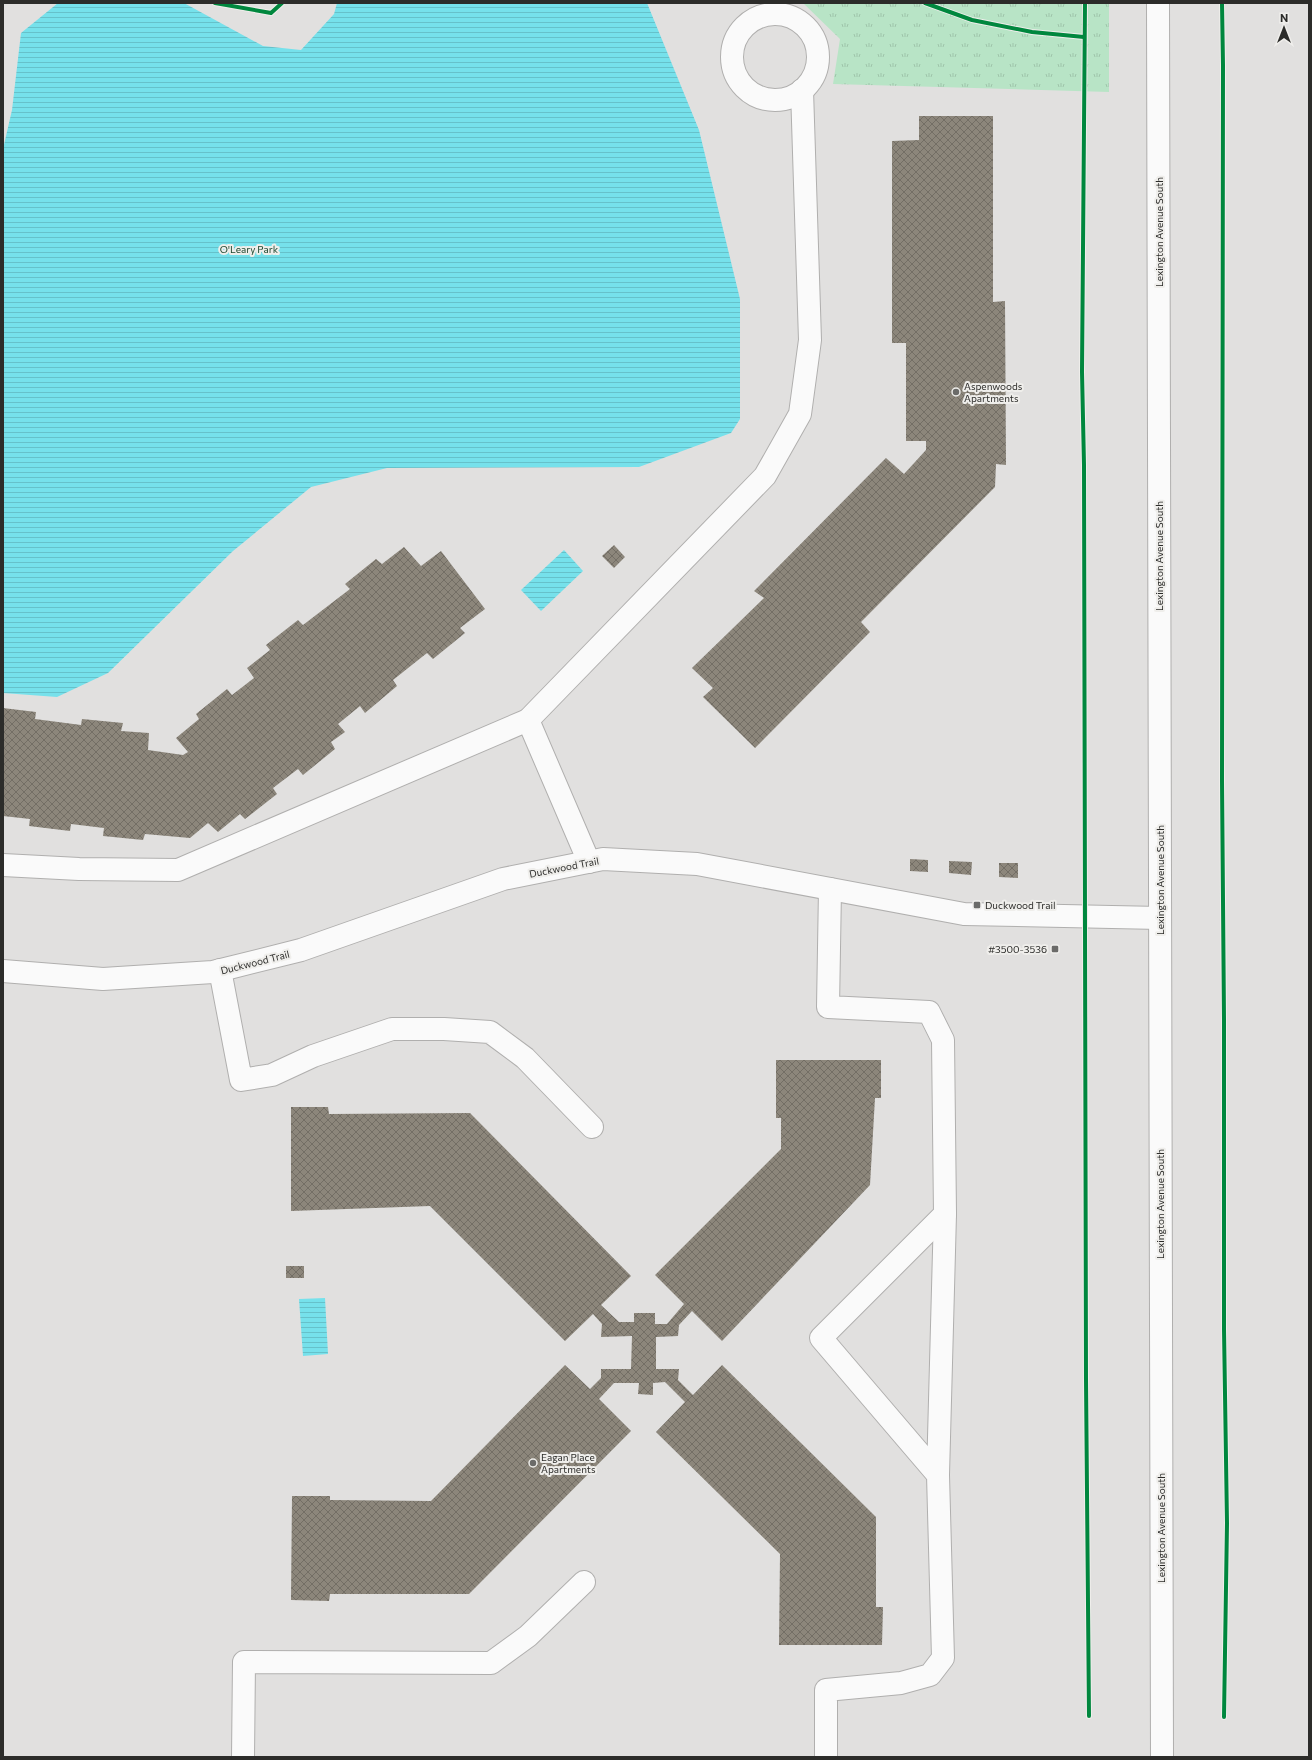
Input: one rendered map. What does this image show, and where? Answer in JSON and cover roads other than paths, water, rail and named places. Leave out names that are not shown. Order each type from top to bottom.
[{"type":"street","name":"Lexington Avenue South","points":[[1158,3],[1162,1757]]},
{"type":"street","points":[[3,865],[79,869],[178,870],[528,720],[765,476],[800,414],[810,340],[802,90]]},
{"type":"street","points":[[528,720],[589,862]]},
{"type":"street","name":"Duckwood Trail","points":[[3,971],[103,980],[220,970],[301,950],[503,879],[603,859],[697,864],[964,914],[1160,918]]},
{"type":"street","points":[[826,1757],[826,1690],[909,1681],[930,1675],[943,1658],[938,1475],[945,1214],[943,1040],[929,1012],[828,1007],[830,889]]},
{"type":"street","points":[[220,970],[241,1080],[272,1075],[312,1056],[392,1029],[444,1029],[490,1032],[525,1058],[592,1127]]},
{"type":"street","points":[[938,1475],[821,1338],[945,1214]]},
{"type":"street","points":[[243,1757],[244,1662],[491,1663],[528,1636],[584,1582]]},
{"type":"water","name":"O'Leary Park","points":[[58,3],[184,3],[263,46],[301,50],[334,14],[337,3],[647,3],[699,130],[740,299],[740,419],[731,433],[639,467],[387,468],[311,487],[233,551],[108,673],[57,697],[3,693],[3,149],[12,110],[21,33]]},
{"type":"water","points":[[564,550],[583,571],[541,611],[521,590]]},
{"type":"water","points":[[325,1298],[328,1354],[303,1356],[299,1299]]},
{"type":"place","name":"Aspenwoods Apartments","points":[[956,392]]},
{"type":"place","name":"Duckwood Trail","points":[[977,905]]},
{"type":"place","name":"#3500-3536","points":[[1055,949]]},
{"type":"place","name":"Eagan Place Apartments","points":[[533,1463]]}]
